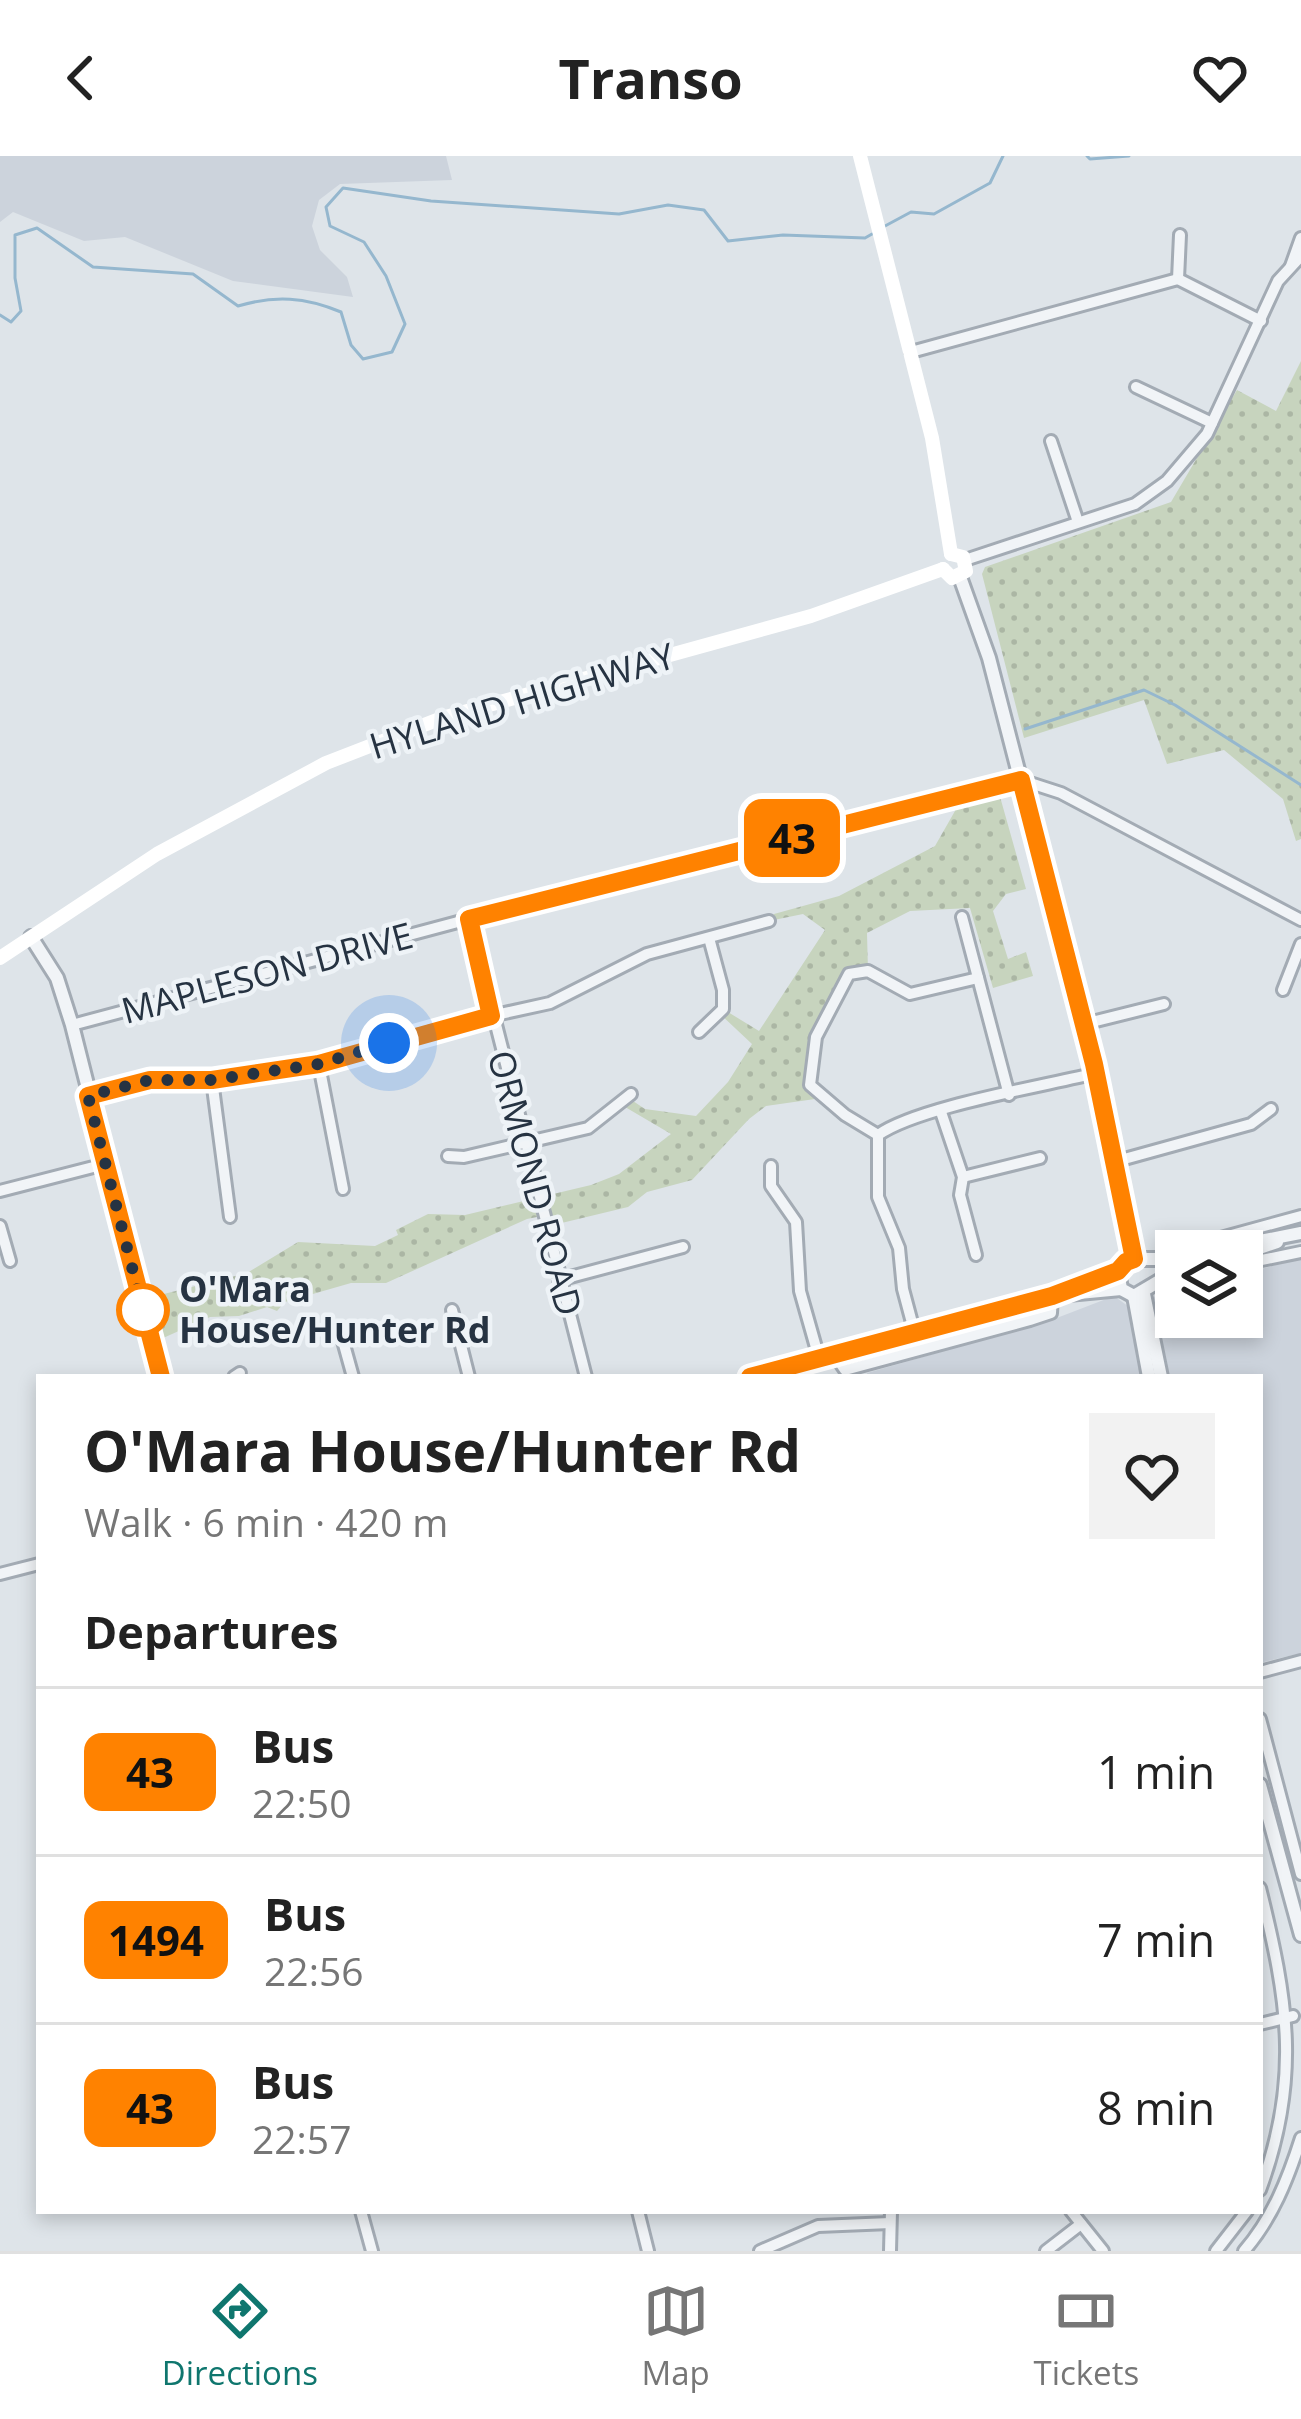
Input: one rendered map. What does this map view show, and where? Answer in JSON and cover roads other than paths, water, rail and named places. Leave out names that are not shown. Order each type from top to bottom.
[{"type":"main road","points":[[860,156],[958,557],[967,568],[960,577],[949,576],[943,569],[944,560],[958,557]]},
{"type":"main road","name":"HYLAND HIGHWAY","points":[[0,958],[157,854],[346,755],[442,718],[812,616],[943,569]]},
{"type":"street","points":[[1178,278],[1180,235]]},
{"type":"street","points":[[1291,269],[1301,238]]},
{"type":"street","points":[[958,557],[1136,504],[1154,492],[1183,464],[1211,423],[1278,281],[1301,256]]},
{"type":"street","points":[[911,352],[1178,278],[1261,321]]},
{"type":"street","points":[[1136,387],[1211,423]]},
{"type":"street","points":[[1051,441],[1078,522]]},
{"type":"street","points":[[960,577],[989,658],[1140,1261],[1153,1273],[1138,1291],[1149,1374]]},
{"type":"street","points":[[1021,780],[1061,793],[1301,920]]},
{"type":"street","name":"MAPLESON DRIVE","points":[[72,1025],[1021,780]]},
{"type":"street","points":[[962,917],[1010,1095]]},
{"type":"street","name":"ORMOND ROAD","points":[[469,919],[585,1374]]},
{"type":"street","points":[[88,1096],[150,1080],[212,1080],[319,1064],[550,1004],[647,954],[769,921]]},
{"type":"street","points":[[31,937],[57,978],[72,1025],[160,1374]]},
{"type":"street","points":[[700,1032],[722,1009],[723,990],[709,938]]},
{"type":"street","points":[[1282,990],[1301,944]]},
{"type":"street","points":[[878,1135],[844,1115],[810,1085],[816,1037],[849,974],[868,971],[910,994],[978,978]]},
{"type":"street","points":[[1084,1024],[1164,1004]]},
{"type":"street","points":[[319,1064],[343,1189]]},
{"type":"street","points":[[878,1135],[889,1127],[941,1112],[1096,1073]]},
{"type":"street","points":[[212,1080],[230,1217]]},
{"type":"street","points":[[448,1156],[464,1157],[588,1128],[631,1094]]},
{"type":"street","points":[[1117,1161],[1251,1124],[1271,1109]]},
{"type":"street","points":[[941,1112],[963,1177],[960,1195],[976,1255]]},
{"type":"street","points":[[878,1135],[878,1197],[899,1248],[915,1334]]},
{"type":"street","points":[[963,1177],[1040,1158]]},
{"type":"street","points":[[0,1191],[104,1164]]},
{"type":"street","points":[[771,1166],[771,1186],[796,1222],[800,1292],[817,1374]]},
{"type":"street","points":[[1255,1230],[1301,1216]]},
{"type":"street","points":[[0,1226],[10,1261]]},
{"type":"street","points":[[1263,1240],[1301,1233]]},
{"type":"street","points":[[1263,1247],[1301,1233]]},
{"type":"street","points":[[559,1280],[683,1247]]},
{"type":"street","points":[[1263,1260],[1301,1252]]},
{"type":"street","points":[[788,1372],[816,1359],[1052,1296],[1118,1271],[1126,1262],[1155,1258]]},
{"type":"street","points":[[1118,1271],[1138,1291],[1160,1374]]},
{"type":"street","points":[[1052,1296],[1138,1291],[1155,1282]]},
{"type":"street","points":[[834,1354],[845,1370],[1051,1313],[1052,1296]]},
{"type":"street","points":[[452,1310],[468,1374]]},
{"type":"street","points":[[343,1341],[351,1374]]},
{"type":"street","points":[[0,1574],[36,1565]]},
{"type":"street","points":[[1263,1671],[1301,1661]]},
{"type":"street","points":[[1263,1730],[1301,1874]]},
{"type":"street","points":[[1263,1797],[1301,1935]]},
{"type":"street","points":[[1263,1911],[1293,2016],[1298,2066],[1285,2133],[1263,2183]]},
{"type":"street","points":[[1263,2023],[1293,2016]]},
{"type":"street","points":[[1244,2251],[1261,2232],[1301,2138]]},
{"type":"street","points":[[362,2214],[372,2251]]},
{"type":"street","points":[[639,2214],[646,2250]]},
{"type":"street","points":[[1073,2214],[1103,2251]]},
{"type":"street","points":[[1216,2251],[1245,2214]]},
{"type":"street","points":[[761,2251],[818,2226],[890,2217],[890,2251]]},
{"type":"street","points":[[1046,2251],[1081,2224]]},
{"type":"waterway","points":[[885,226],[911,212],[934,214],[990,183],[1003,156]]},
{"type":"waterway","points":[[1087,156],[1129,156]]},
{"type":"waterway","points":[[0,315],[11,322],[21,311],[15,235],[37,228],[93,267],[193,274],[238,306],[277,299],[328,307],[341,312],[351,345],[363,359],[392,352],[405,324],[386,276],[364,242],[330,226],[326,207],[343,188],[431,201],[619,214],[668,205],[704,210],[728,241],[783,235],[865,238],[872,234]]},
{"type":"waterway","points":[[1025,729],[1144,690],[1301,785]]},
{"type":"place","name":"O'Mara House/Hunter Rd","points":[[143,1310]]}]
